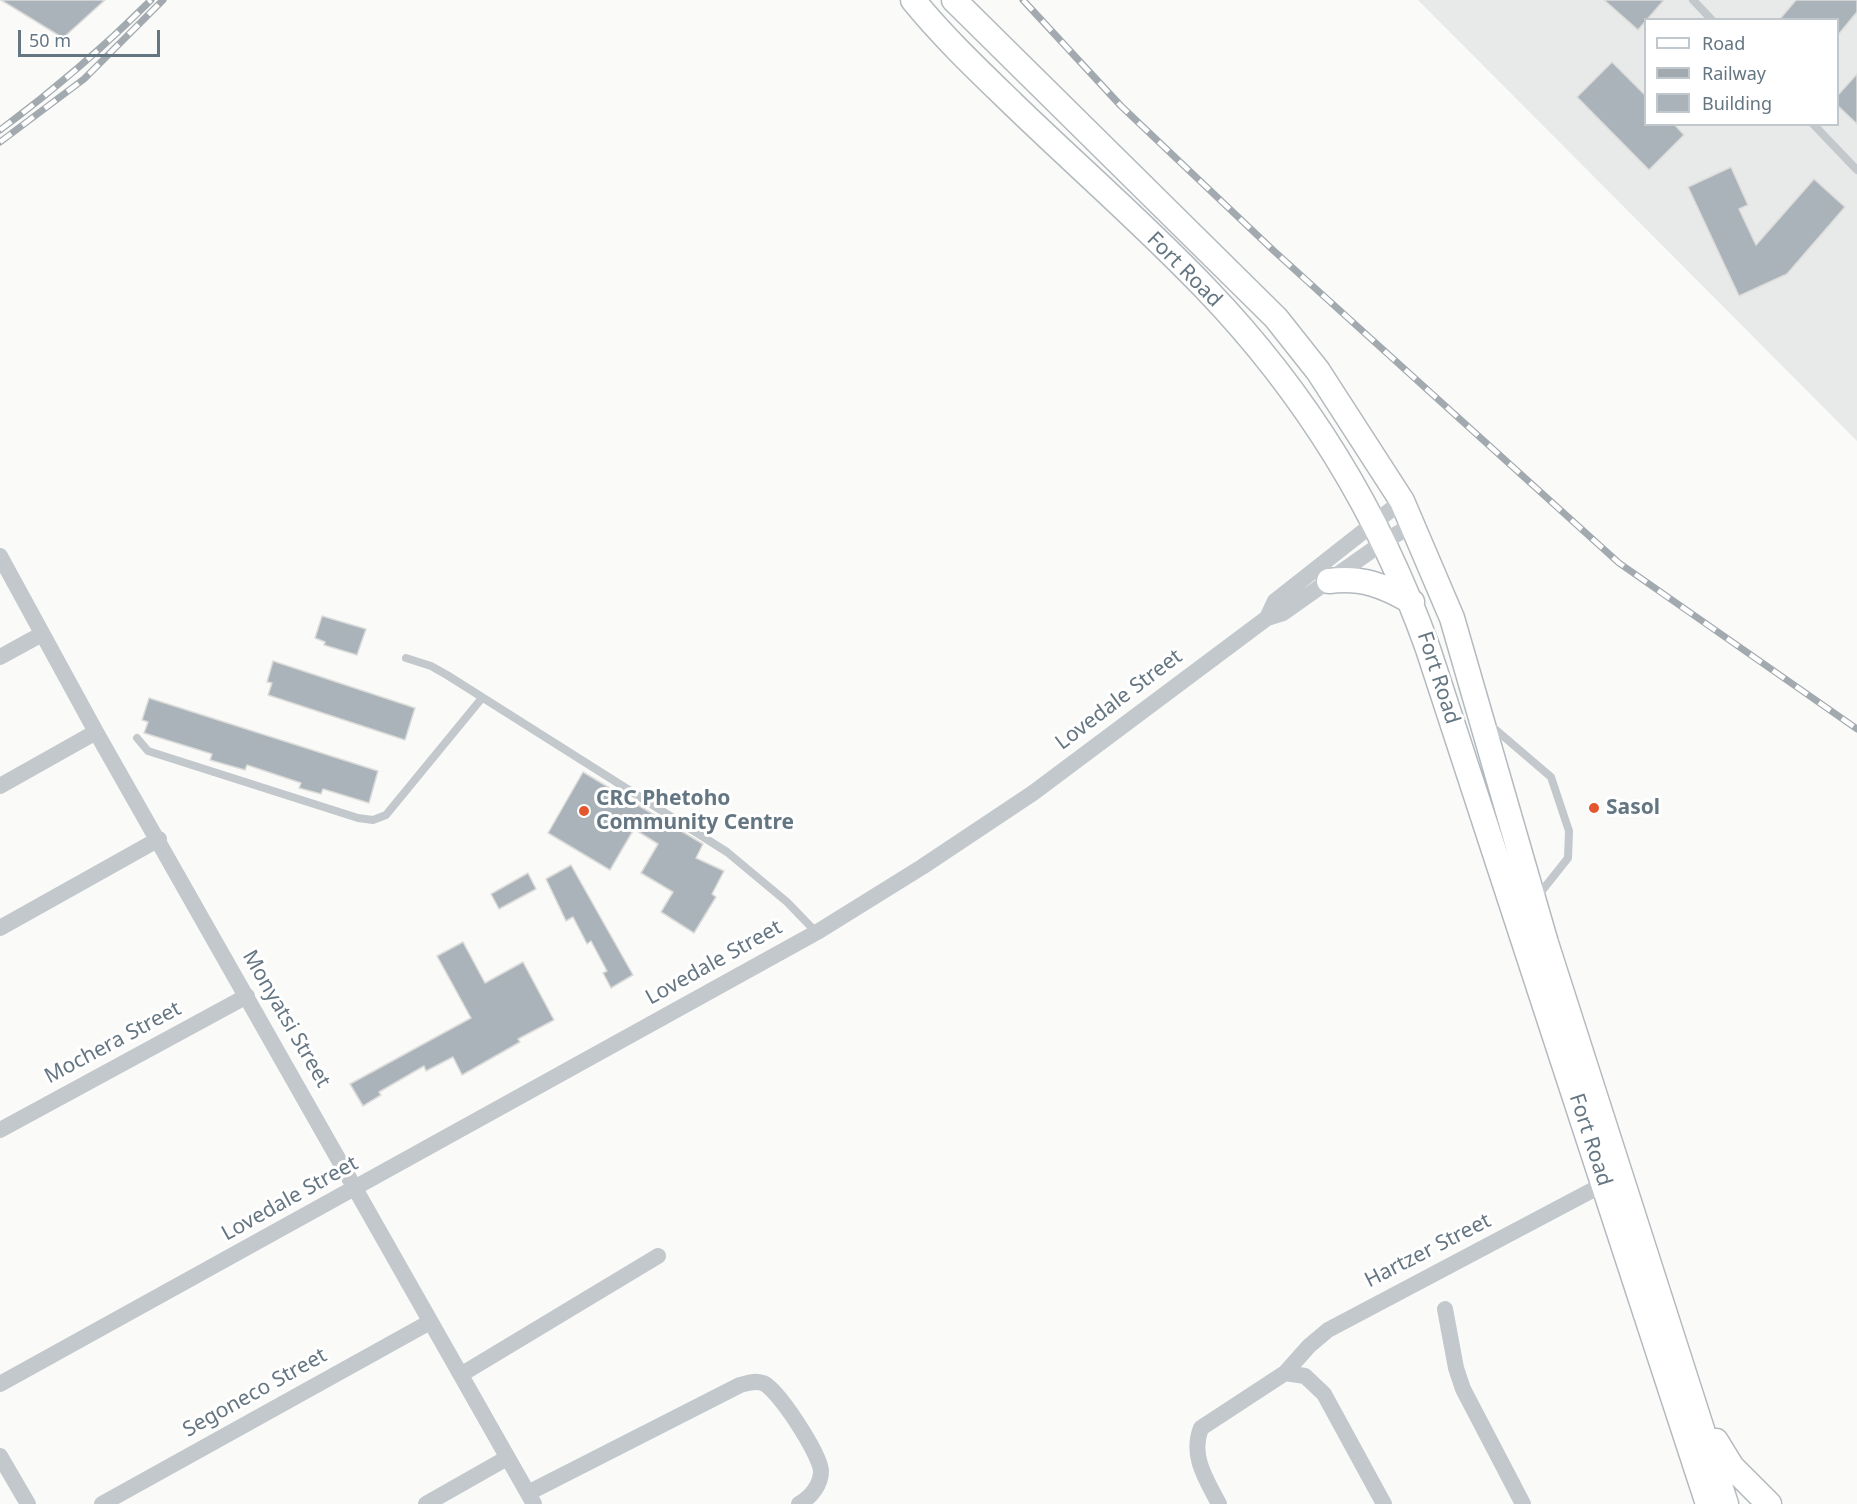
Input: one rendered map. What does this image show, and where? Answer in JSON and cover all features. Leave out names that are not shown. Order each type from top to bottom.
[{"type":"main road","name":"Fort Road","points":[[912,0],[978,70],[1206,289],[1248,335],[1303,405],[1342,464],[1379,531],[1412,602],[1708,1504]]},
{"type":"main road","name":"Fort Road","points":[[954,0],[1276,318],[1325,381],[1402,501],[1414,524],[1452,618],[1533,901],[1726,1504]]},
{"type":"main road","points":[[1329,581],[1368,580],[1388,587],[1412,602]]},
{"type":"main road","points":[[1694,1402],[1732,1467],[1769,1504]]},
{"type":"street","points":[[1267,618],[1275,601],[1379,531],[1402,501]]},
{"type":"street","name":"Lovedale Street","points":[[0,1384],[816,932],[922,867],[1033,793],[1267,618],[1283,613],[1329,581],[1379,531],[1414,524]]},
{"type":"street","name":"Monyatsi Street","points":[[0,556],[96,732],[159,839],[531,1498]]},
{"type":"street","points":[[0,657],[42,634]]},
{"type":"street","points":[[0,786],[96,732]]},
{"type":"street","points":[[0,928],[159,839]]},
{"type":"street","name":"Mochera Street","points":[[0,1130],[247,996]]},
{"type":"street","name":"Hartzer Street","points":[[1219,1504],[1198,1464],[1196,1440],[1201,1428],[1285,1373],[1309,1346],[1328,1330],[1604,1184]]},
{"type":"street","points":[[462,1374],[658,1256]]},
{"type":"street","points":[[1445,1309],[1454,1358],[1463,1389],[1523,1504]]},
{"type":"street","name":"Segoneco Street","points":[[102,1504],[430,1322]]},
{"type":"street","points":[[1285,1373],[1305,1376],[1324,1394],[1384,1504]]},
{"type":"street","points":[[531,1498],[740,1385],[755,1381],[765,1383],[777,1394],[819,1459],[821,1473],[818,1485],[798,1504]]},
{"type":"street","points":[[0,1456],[28,1504]]},
{"type":"street","points":[[426,1504],[507,1458]]},
{"type":"lane","points":[[1693,0],[1710,18]]},
{"type":"lane","points":[[1815,126],[1857,170]]},
{"type":"lane","points":[[406,658],[431,666],[727,852],[787,902],[816,932]]},
{"type":"lane","points":[[137,738],[148,751],[357,818],[373,820],[386,815],[482,698]]},
{"type":"lane","points":[[1482,718],[1551,777],[1569,831],[1568,858],[1533,901]]},
{"type":"shaded area","points":[[1418,0],[1857,0],[1857,441]]},
{"type":"building","points":[[1,0],[105,0],[63,38]]},
{"type":"building","points":[[1604,0],[1664,0],[1648,18],[1644,18],[1644,23],[1638,30]]},
{"type":"building","points":[[1796,0],[1857,0],[1857,12],[1839,34],[1839,18],[1781,18]]},
{"type":"building","points":[[1612,62],[1644,94],[1644,126],[1676,126],[1684,135],[1649,170],[1577,97]]},
{"type":"building","points":[[1857,74],[1857,124],[1839,107],[1839,94]]},
{"type":"building","points":[[1731,167],[1748,205],[1739,209],[1756,245],[1814,179],[1845,207],[1787,274],[1739,296],[1688,187]]},
{"type":"building","points":[[322,616],[366,629],[357,655],[324,645],[325,642],[315,638]]},
{"type":"building","points":[[273,661],[415,708],[405,740],[268,695],[272,683],[267,682]]},
{"type":"building","points":[[149,698],[378,771],[369,803],[323,789],[321,794],[299,788],[301,783],[247,765],[245,770],[210,760],[212,754],[144,733],[148,722],[142,720]]},
{"type":"building","points":[[583,772],[703,844],[696,858],[724,871],[712,894],[716,897],[694,933],[661,912],[673,892],[641,873],[658,844],[634,829],[610,870],[548,833]]},
{"type":"building","points":[[571,865],[633,975],[611,988],[603,973],[607,971],[591,941],[587,944],[573,917],[566,921],[546,879]]},
{"type":"building","points":[[528,873],[536,889],[499,909],[491,894]]},
{"type":"building","points":[[463,942],[485,983],[523,962],[554,1020],[518,1039],[520,1042],[462,1075],[453,1057],[426,1071],[424,1066],[379,1092],[381,1095],[363,1106],[350,1084],[471,1018],[437,956]]},
{"type":"railway","points":[[0,130],[78,68],[151,0]]},
{"type":"railway","points":[[0,142],[84,79],[163,0]]},
{"type":"railway","points":[[1023,0],[1121,106],[1274,251],[1619,563],[1857,729]]},
{"type":"place","name":"Sasol","points":[[1594,808]]},
{"type":"place","name":"CRC Phetoho Community Centre","points":[[584,811]]}]
